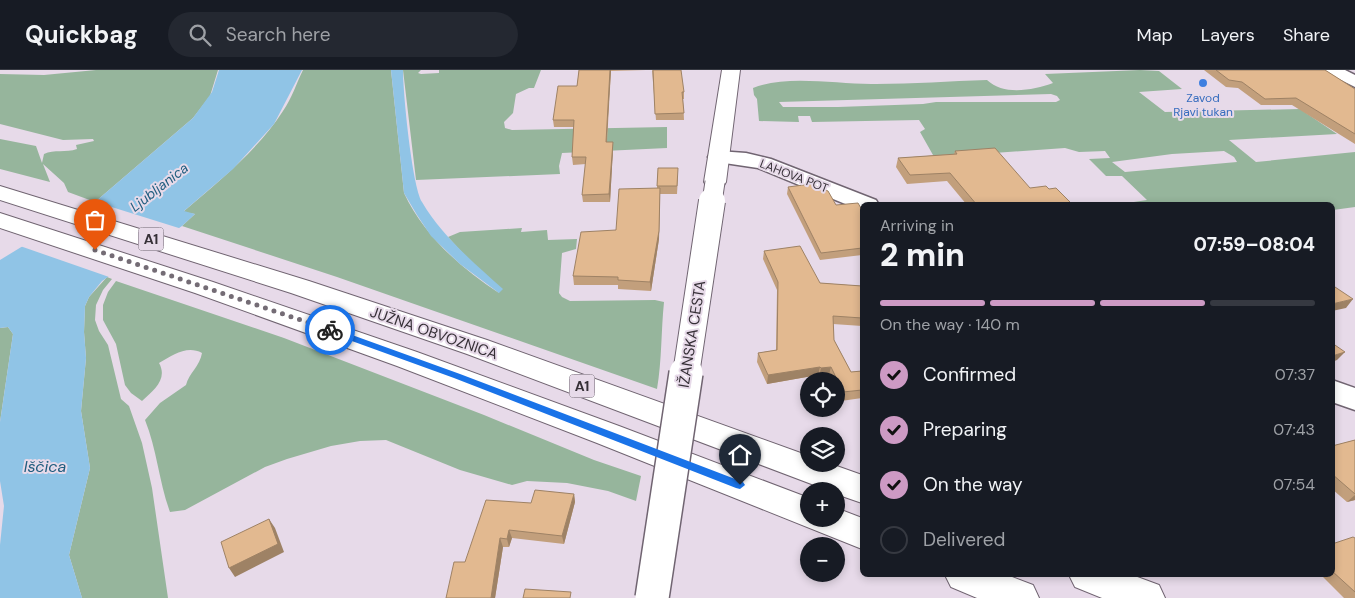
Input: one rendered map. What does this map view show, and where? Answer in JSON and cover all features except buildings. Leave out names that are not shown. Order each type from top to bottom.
[{"type":"main road","name":"IŽANSKA CESTA","points":[[652,598],[731,70]]},
{"type":"main road","name":"JUŽNA OBVOZNICA","points":[[0,193],[300,287],[477,347],[860,488]]},
{"type":"main road","name":"A1","points":[[0,220],[277,311],[457,376],[800,509]]},
{"type":"main road","points":[[844,527],[860,533]]},
{"type":"main road","points":[[969,577],[1020,598]]},
{"type":"main road","points":[[1093,577],[1146,598]]},
{"type":"street","points":[[1333,70],[1355,82]]},
{"type":"street","name":"LAHOVA POT","points":[[717,169],[746,159],[764,164],[860,202]]},
{"type":"street","points":[[1335,391],[1355,399]]},
{"type":"green space","points":[[96,70],[218,70],[210,96],[193,118],[95,202],[68,192],[64,183],[43,164],[50,182],[0,169],[0,139],[36,146],[42,163],[44,154],[77,149],[76,145],[94,141],[93,139],[63,140],[0,124],[0,74],[44,75]]},
{"type":"green space","points":[[303,70],[391,70],[404,193],[422,223],[445,250],[471,273],[499,293],[448,237],[460,232],[522,228],[521,232],[547,230],[548,240],[577,239],[576,249],[562,253],[559,293],[562,297],[570,301],[655,300],[664,302],[657,389],[337,277],[182,226],[195,214],[183,212],[237,165],[273,126],[289,101]]},
{"type":"green space","points":[[403,70],[421,70],[418,73],[421,74],[439,73],[439,70],[541,70],[534,88],[529,88],[516,94],[513,113],[504,122],[505,128],[512,130],[667,127],[667,148],[562,153],[559,166],[560,174],[416,180]]},
{"type":"green space","points":[[1159,71],[1182,89],[1139,92],[1165,112],[1300,109],[1337,134],[1229,140],[1256,162],[1355,152],[1355,207],[1335,210],[1335,202],[1134,202],[1147,200],[1122,176],[1106,176],[1089,159],[1110,158],[1105,151],[1079,152],[1065,148],[939,157],[933,155],[920,132],[925,129],[919,120],[812,122],[810,116],[798,116],[799,122],[759,121],[757,99],[753,88],[767,84],[797,81],[904,84],[987,80],[1002,88],[1019,90],[1037,88],[1053,83],[1045,74]],"holes":[[[1051,94],[1057,96],[1060,100],[1056,102],[936,102],[838,107],[783,107],[779,102]],[[1224,151],[1234,157],[1237,162],[1125,172],[1112,162],[1172,154]]]},
{"type":"green space","points":[[107,277],[112,279],[103,290],[96,305],[95,320],[99,331],[108,345],[121,399],[129,406],[142,443],[152,488],[168,598],[82,598],[69,555],[90,468],[81,411],[86,358],[85,306],[89,297]]},
{"type":"green space","points":[[116,281],[284,338],[484,415],[594,460],[641,476],[636,501],[608,491],[567,483],[527,481],[512,485],[460,470],[386,440],[360,441],[331,446],[287,459],[265,467],[185,510],[170,512],[145,420],[160,403],[186,385],[202,353],[191,350],[180,352],[159,363],[162,374],[161,379],[147,397],[142,401],[131,393],[125,385],[116,344],[103,320],[103,305],[108,292]]},
{"type":"green space","points":[[8,327],[13,334],[0,422],[0,328]]},
{"type":"water","points":[[219,70],[302,70],[274,124],[233,169],[184,211],[195,214],[182,226],[102,281],[89,297],[85,306],[86,358],[81,411],[90,468],[69,555],[82,598],[0,598],[0,545],[4,506],[0,481],[0,422],[13,334],[8,327],[0,328],[0,260],[95,202],[193,118],[212,92]]},
{"type":"water","points":[[391,70],[403,70],[406,117],[412,159],[418,192],[422,202],[449,237],[503,289],[499,293],[460,264],[431,236],[404,193]]},
{"type":"pier","points":[[91,201],[182,229],[112,278],[20,246]]},
{"type":"way so far","points":[[95,250],[330,330]]},
{"type":"place","name":"Zavod Rjavi tukan","points":[[1203,83]]},
{"type":"route","points":[[330,330],[457,376],[740,485]]},
{"type":"water label","name":"Ljubljanica","points":[[159,187]]},
{"type":"water label","name":"Iščica","points":[[45,466]]}]
